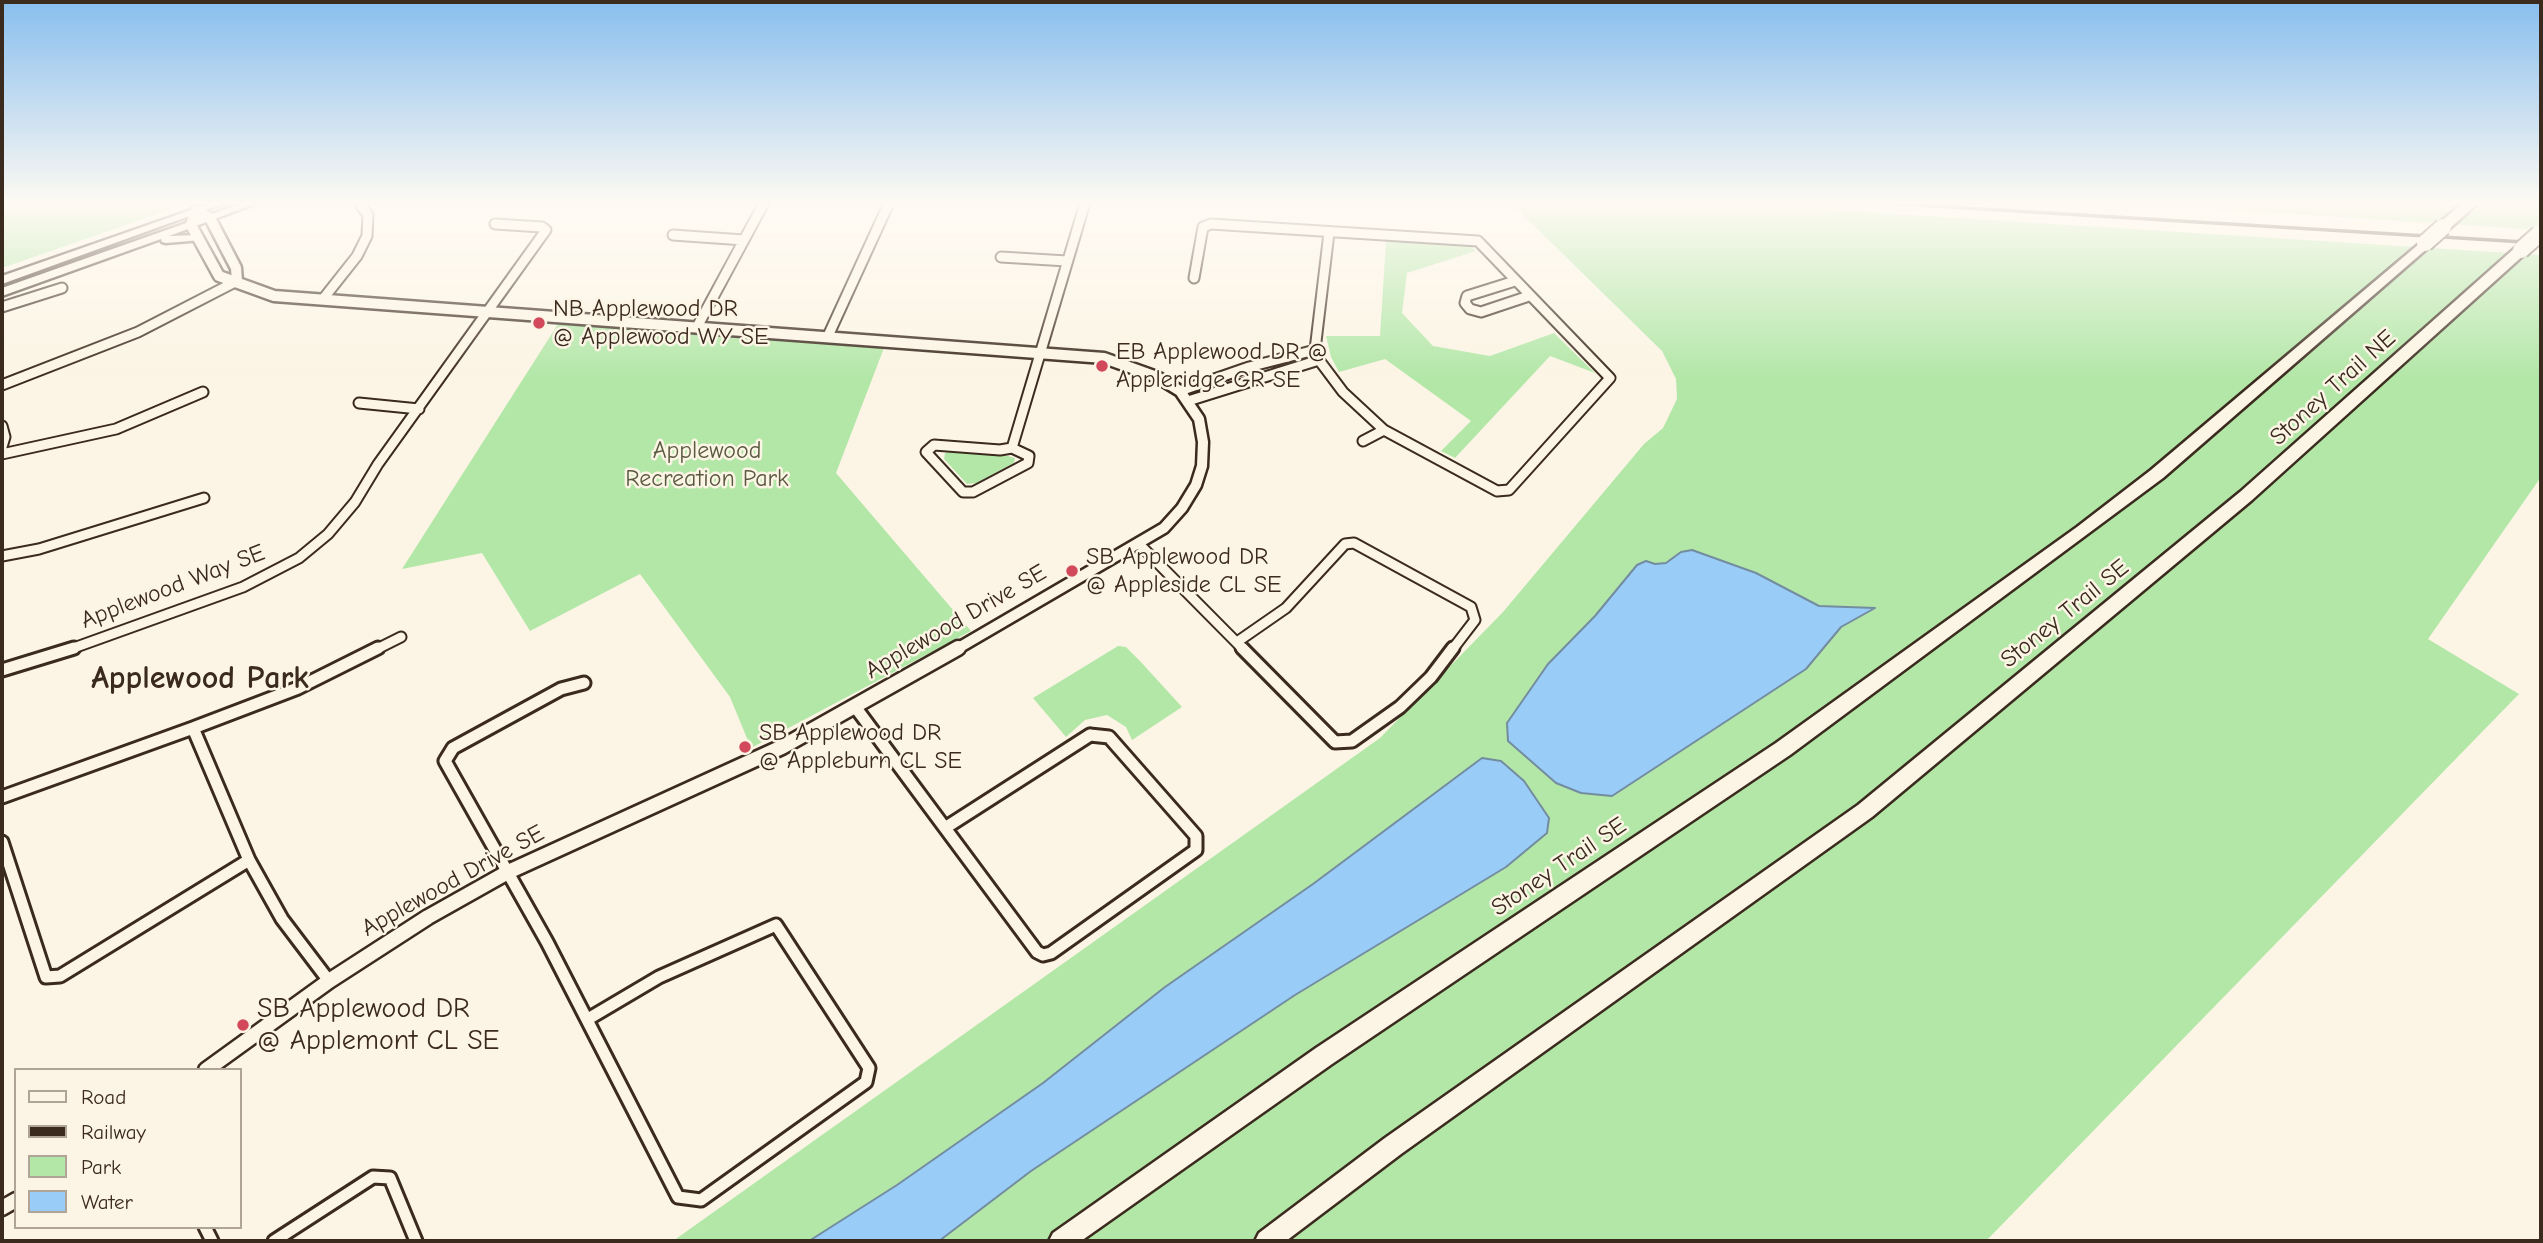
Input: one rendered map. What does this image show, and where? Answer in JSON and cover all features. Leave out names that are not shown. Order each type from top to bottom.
[{"type":"highway","name":"Stoney Trail NE","points":[[2083,531],[2157,474],[2404,261]]},
{"type":"highway","name":"Stoney Trail NE","points":[[2153,576],[2509,261]]},
{"type":"highway","name":"Stoney Trail SE","points":[[1061,1241],[1324,1056],[1783,749],[2083,531]]},
{"type":"highway","name":"Stoney Trail SE","points":[[1267,1241],[1394,1146],[1865,811],[2153,576]]},
{"type":"main road","points":[[2,280],[55,261]]},
{"type":"main road","points":[[2,292],[88,261]]},
{"type":"street","points":[[210,261],[219,276],[274,296],[1104,358],[1131,365],[1184,396],[1319,360]]},
{"type":"street","points":[[232,261],[237,281]]},
{"type":"street","points":[[323,299],[353,261]]},
{"type":"street","name":"Applewood Way SE","points":[[2,670],[78,647],[243,587],[299,558],[328,534],[355,502],[524,261]]},
{"type":"street","points":[[698,327],[733,261]]},
{"type":"street","points":[[828,336],[862,261]]},
{"type":"street","points":[[1012,448],[1067,261]]},
{"type":"street","points":[[1194,278],[1197,261]]},
{"type":"street","points":[[1326,261],[1315,350],[1319,360],[1343,392],[1384,430],[1497,491],[1509,490],[1610,378],[1496,261]]},
{"type":"street","points":[[2,385],[138,332],[237,281]]},
{"type":"street","points":[[1515,281],[1467,296],[1465,303],[1470,309],[1481,312],[1529,296]]},
{"type":"street","points":[[2,307],[62,288]]},
{"type":"street","points":[[1184,396],[1248,367],[1315,350]]},
{"type":"street","points":[[1248,367],[1256,378]]},
{"type":"street","points":[[2,454],[116,429],[203,392]]},
{"type":"street","name":"Applewood Drive SE","points":[[209,1068],[329,981],[428,918],[508,872],[782,747],[856,708],[1164,528],[1182,508],[1196,485],[1202,466],[1203,442],[1199,419],[1184,396]]},
{"type":"street","points":[[359,403],[419,409]]},
{"type":"street","points":[[2,426],[5,437],[2,447]]},
{"type":"street","points":[[1363,441],[1384,430]]},
{"type":"street","points":[[934,445],[1000,450],[1012,448],[1029,456],[1028,463],[973,492],[963,492],[926,452],[934,445]]},
{"type":"street","points":[[2,556],[39,549],[204,498]]},
{"type":"street","points":[[1138,543],[1335,741],[1352,741],[1400,707],[1431,677],[1475,620],[1471,607],[1354,543],[1345,544],[1286,608],[1237,642]]},
{"type":"street","points":[[2,797],[298,688],[401,637]]},
{"type":"street","points":[[584,683],[561,689],[453,748],[446,761],[588,1019],[678,1197],[701,1200],[866,1082],[869,1068],[776,925],[659,977],[588,1019]]},
{"type":"street","points":[[856,708],[945,828],[1037,952],[1043,955],[1051,953],[1196,850],[1196,836],[1109,737],[1090,735],[945,828]]},
{"type":"street","points":[[193,728],[249,860],[282,919],[329,981]]},
{"type":"street","points":[[2,842],[46,977],[60,976],[249,860]]},
{"type":"street","points":[[274,1241],[373,1177],[390,1178],[416,1241]]},
{"type":"green space","points":[[2,261],[22,261],[2,268]]},
{"type":"green space","points":[[1385,261],[1445,261],[1407,273],[1402,313],[1433,346],[1490,356],[1554,333],[1595,373],[1550,356],[1455,458],[1441,451],[1471,421],[1385,359],[1339,372],[1331,357],[1326,336],[1380,336]]},
{"type":"green space","points":[[1570,261],[2541,261],[2541,477],[2428,639],[2519,694],[1986,1241],[673,1241],[1380,738],[1503,612],[1644,444],[1663,428],[1677,399],[1676,379],[1662,351]]},
{"type":"green space","name":"Applewood Recreation Park","points":[[558,324],[884,348],[836,473],[971,631],[751,748],[730,697],[640,574],[530,631],[482,553],[402,569]]},
{"type":"green space","points":[[945,453],[1015,458],[1014,463],[976,483],[967,484],[944,459]]},
{"type":"green space","points":[[1118,646],[1126,647],[1182,707],[1132,740],[1126,727],[1107,715],[1085,720],[1066,737],[1033,698]]},
{"type":"water","points":[[1692,550],[1756,573],[1819,606],[1875,608],[1841,627],[1806,669],[1612,796],[1581,793],[1556,783],[1508,741],[1507,723],[1548,664],[1595,616],[1637,565],[1646,561],[1666,563],[1681,552]]},
{"type":"water","points":[[1482,758],[1501,761],[1524,781],[1549,818],[1547,833],[1506,867],[1295,995],[1031,1171],[939,1241],[809,1241],[897,1185],[1043,1083],[1165,987],[1313,884]]},
{"type":"place","name":"NB Applewood DR @ Applewood WY SE","points":[[539,323]]},
{"type":"place","name":"EB Applewood DR @ Appleridge GR SE","points":[[1102,366]]},
{"type":"place","name":"SB Applewood DR @ Appleside CL SE","points":[[1072,571]]},
{"type":"place","name":"SB Applewood DR @ Appleburn CL SE","points":[[745,747]]},
{"type":"place","name":"SB Applewood DR @ Applemont CL SE","points":[[243,1025]]},
{"type":"district","name":"Applewood Park","points":[[200,679]]}]
